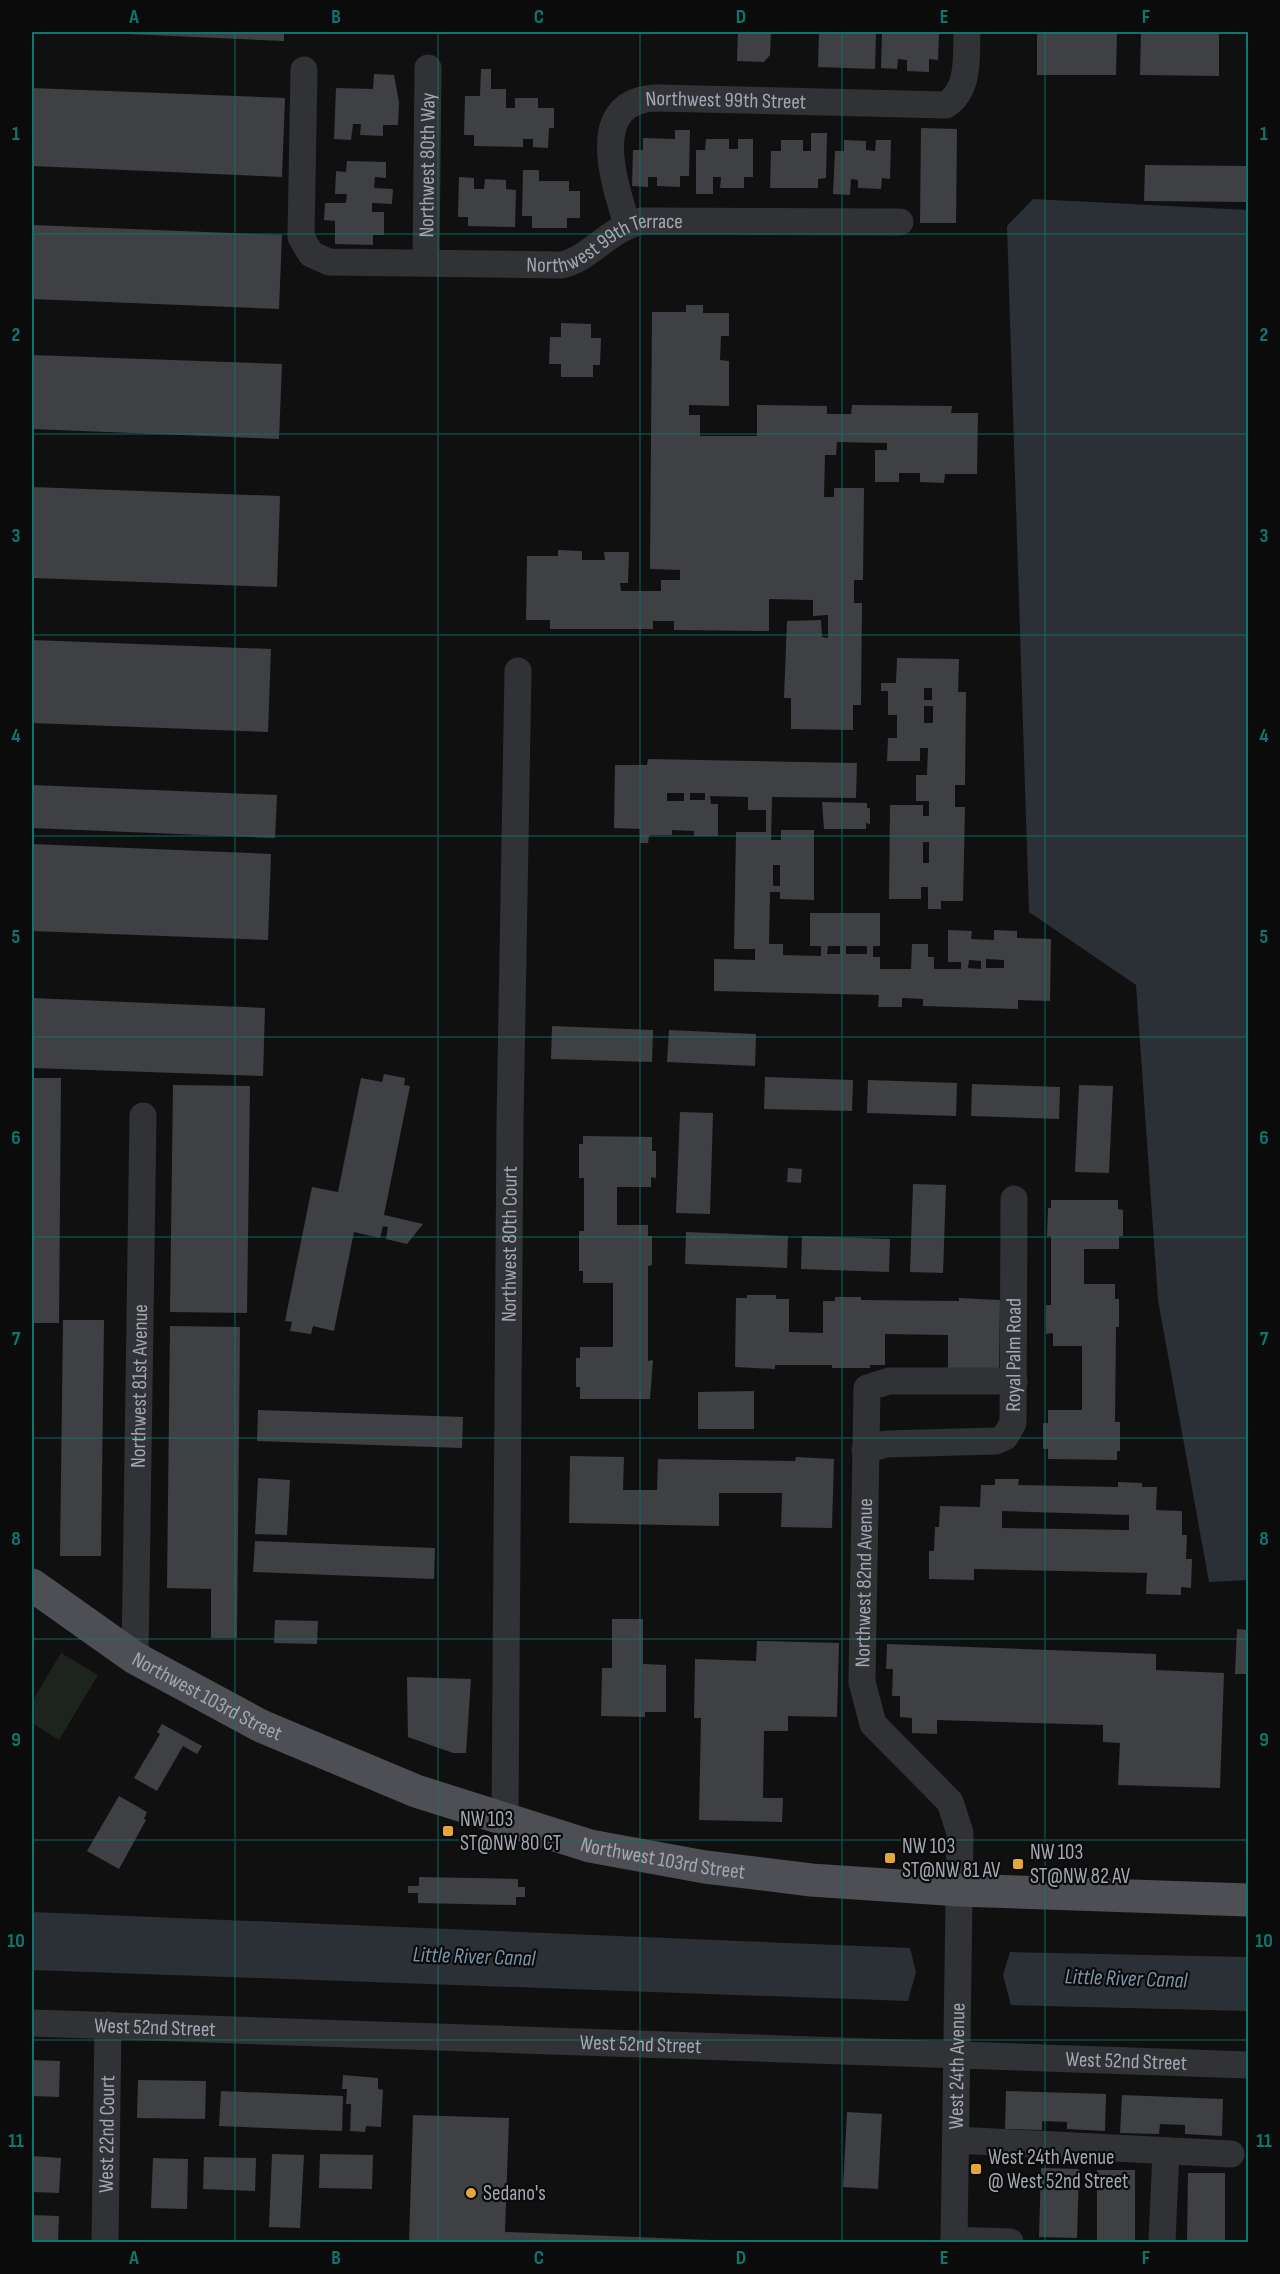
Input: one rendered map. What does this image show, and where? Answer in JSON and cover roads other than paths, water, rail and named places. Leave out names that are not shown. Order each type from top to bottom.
[{"type":"main road","name":"Northwest 103rd Street","points":[[32,1585],[135,1658],[261,1726],[416,1791],[505,1817],[590,1846],[705,1867],[811,1880],[960,1890],[1248,1900]]},
{"type":"street","name":"Northwest 99th Street","points":[[627,224],[612,170],[610,148],[616,120],[626,105],[633,101],[657,98],[939,107],[952,101],[964,81],[967,32]]},
{"type":"street","name":"Northwest 80th Way","points":[[426,263],[428,68]]},
{"type":"street","name":"Northwest 99th Terrace","points":[[304,70],[301,230],[303,243],[311,254],[322,260],[338,264],[426,263],[550,266],[570,263],[627,224],[642,221],[900,222]]},
{"type":"street","name":"Northwest 80th Court","points":[[505,1817],[510,1134],[518,671]]},
{"type":"street","name":"Northwest 81st Avenue","points":[[135,1658],[143,1116]]},
{"type":"street","name":"Royal Palm Road","points":[[865,1450],[886,1444],[996,1441],[1005,1437],[1013,1423],[1014,1199]]},
{"type":"street","name":"Northwest 82nd Avenue","points":[[960,1890],[960,1833],[950,1802],[873,1724],[862,1682],[867,1388],[889,1381],[1014,1381]]},
{"type":"street","name":"West 24th Avenue","points":[[954,2241],[960,1890]]},
{"type":"street","name":"West 52nd Street","points":[[32,2023],[1248,2064]]},
{"type":"street","name":"West 22nd Court","points":[[105,2242],[108,2025]]},
{"type":"street","points":[[956,2140],[1231,2154]]},
{"type":"street","points":[[1162,2242],[1166,2151]]},
{"type":"street","points":[[954,2241],[1010,2242]]},
{"type":"water","points":[[1033,199],[1248,210],[1248,1580],[1209,1582],[1158,1300],[1136,985],[1029,912],[1007,226]]},
{"type":"water","name":"Little River Canal","points":[[32,1912],[910,1948],[916,1972],[908,2001],[32,1970]]},
{"type":"water","name":"Little River Canal","points":[[1010,1952],[1248,1957],[1248,2011],[1011,2005],[1003,1975]]},
{"type":"place","name":"NW 103 ST@NW 80 CT","points":[[448,1831]]},
{"type":"place","name":"NW 103 ST@NW 81 AV","points":[[890,1858]]},
{"type":"place","name":"NW 103 ST@NW 82 AV","points":[[1018,1864]]},
{"type":"place","name":"West 24th Avenue @ West 52nd Street","points":[[976,2169]]},
{"type":"place","name":"Sedano's","points":[[471,2193]]}]
